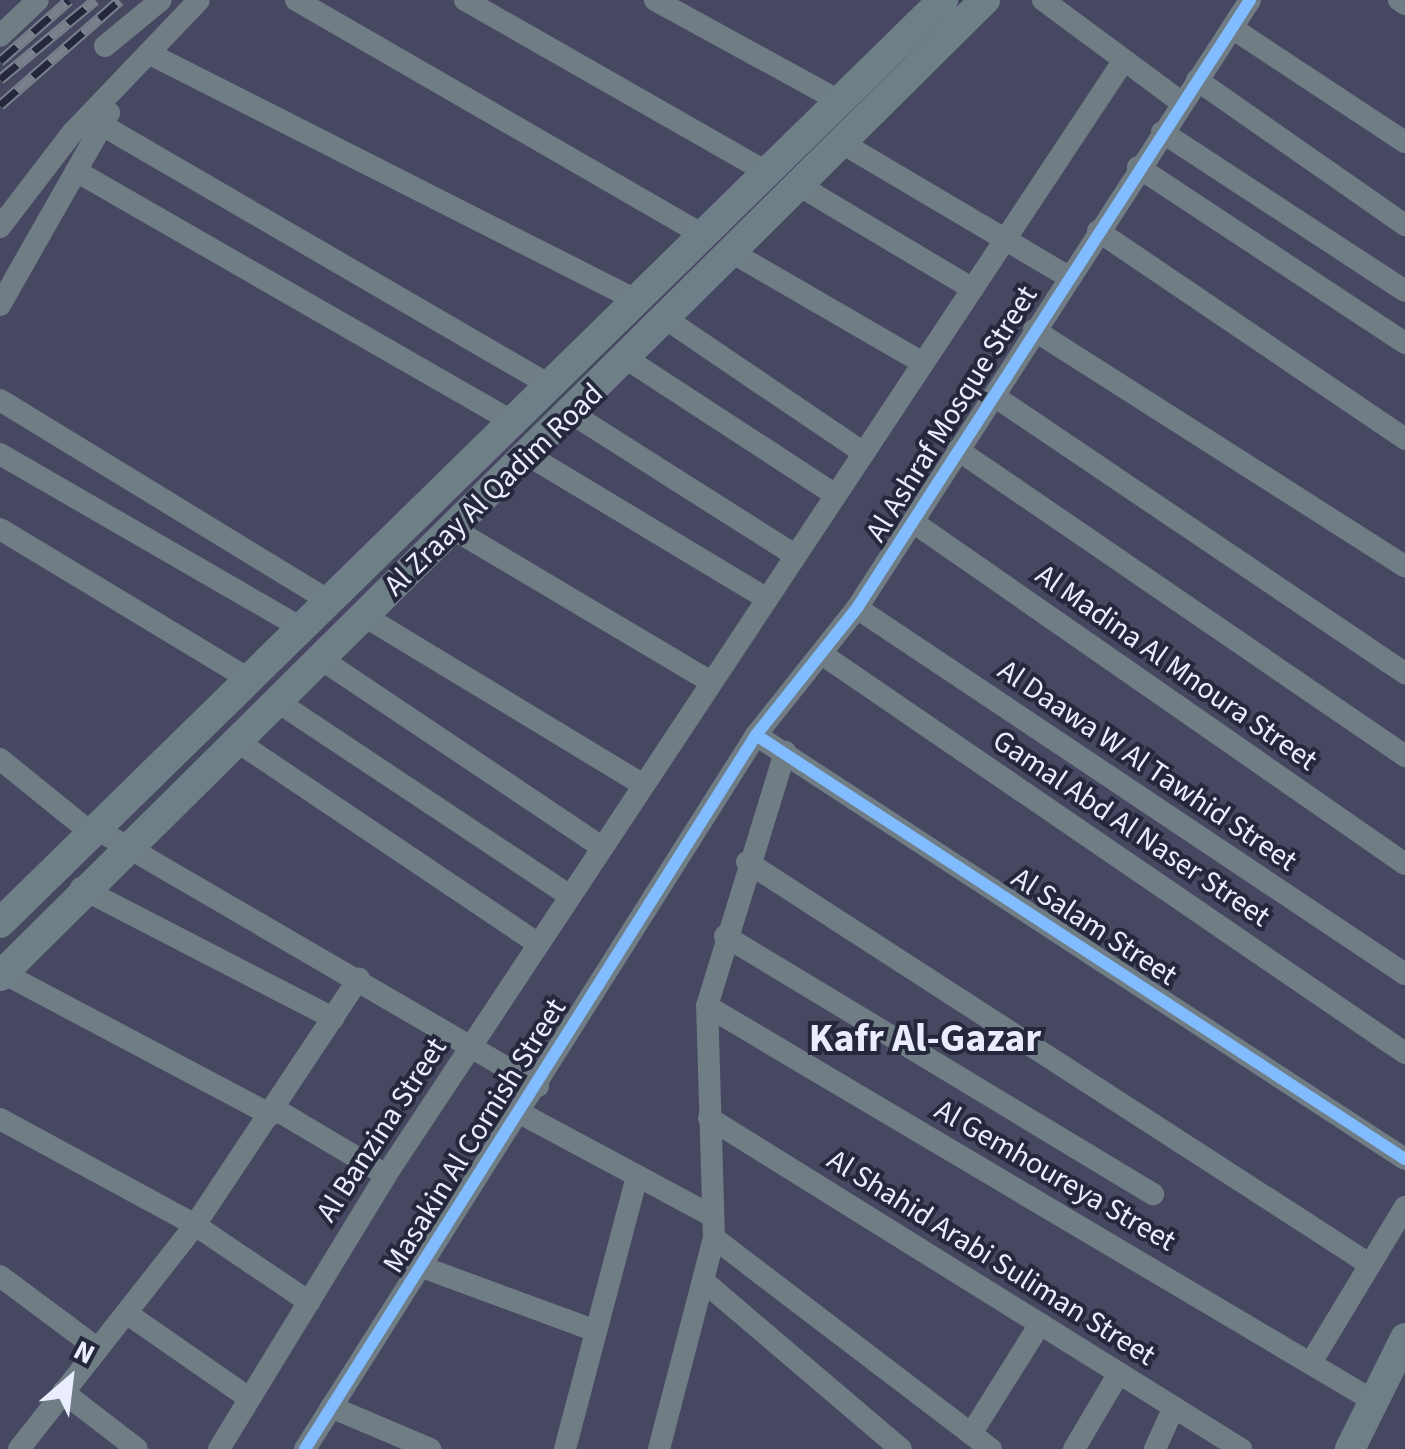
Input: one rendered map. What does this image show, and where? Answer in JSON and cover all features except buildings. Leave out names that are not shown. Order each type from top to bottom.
[{"type":"main road","name":"Al Zraay Al Qadim Road","points":[[2,974],[124,844],[574,415],[984,0]]},
{"type":"main road","name":"Al Zraay Al Qadim Road","points":[[0,924],[91,829],[841,102],[932,3]]},
{"type":"main road","points":[[1350,1449],[1405,1338]]},
{"type":"street","points":[[0,36],[38,0]]},
{"type":"street","points":[[104,46],[161,0]]},
{"type":"street","points":[[0,227],[199,0]]},
{"type":"street","points":[[296,0],[704,236]]},
{"type":"street","points":[[465,0],[768,173]]},
{"type":"street","points":[[655,0],[841,102]]},
{"type":"street","points":[[1044,0],[1182,102]]},
{"type":"street","name":"Al Ashraf Mosque Street","points":[[684,847],[756,735],[857,608],[1138,167],[1250,0]]},
{"type":"street","points":[[1232,28],[1405,142]]},
{"type":"street","points":[[150,54],[638,301]]},
{"type":"street","name":"Al Ashraf Mosque Street","points":[[602,847],[1124,60]]},
{"type":"street","points":[[0,305],[130,76]]},
{"type":"street","points":[[1197,80],[1405,225]]},
{"type":"street","points":[[102,125],[551,386]]},
{"type":"street","points":[[1162,132],[1405,290]]},
{"type":"street","points":[[842,143],[1069,277]]},
{"type":"street","points":[[1138,167],[1405,344]]},
{"type":"street","points":[[76,171],[513,422]]},
{"type":"street","points":[[800,186],[973,289]]},
{"type":"street","points":[[1098,231],[1405,439]]},
{"type":"street","points":[[732,254],[923,363]]},
{"type":"street","points":[[666,320],[864,452]]},
{"type":"street","points":[[1034,330],[1405,566]]},
{"type":"street","points":[[627,359],[836,494]]},
{"type":"street","points":[[994,396],[1405,672]]},
{"type":"street","points":[[0,400],[328,600]]},
{"type":"street","points":[[574,415],[795,555]]},
{"type":"street","points":[[958,450],[1405,756]]},
{"type":"street","points":[[0,454],[300,627]]},
{"type":"street","points":[[530,457],[767,599]]},
{"type":"street","name":"Al Madina Al Mnoura Street","points":[[914,522],[1405,864]]},
{"type":"street","points":[[0,529],[246,678]]},
{"type":"street","points":[[454,530],[711,682]]},
{"type":"street","name":"Al Daawa W Al Tawhid Street","points":[[857,608],[1405,974]]},
{"type":"street","points":[[366,617],[643,786]]},
{"type":"street","name":"Gamal Abd Al Naser Street","points":[[822,655],[1405,1053]]},
{"type":"street","points":[[320,659],[602,847]]},
{"type":"street","points":[[276,700],[569,896]]},
{"type":"street","name":"Al Salam Street","points":[[756,735],[1405,1159]]},
{"type":"street","points":[[235,740],[538,943]]},
{"type":"street","points":[[659,1449],[708,1284],[713,1227],[707,1006],[747,862],[784,752]]},
{"type":"street","points":[[0,759],[91,829],[359,978],[538,1086]]},
{"type":"street","name":"Al Banzina Street","points":[[220,1449],[386,1174],[602,847]]},
{"type":"street","name":"Masakin Al Cornish Street","points":[[304,1449],[522,1114],[684,847]]},
{"type":"street","points":[[747,862],[1369,1264]]},
{"type":"street","points":[[81,888],[333,1018]]},
{"type":"street","points":[[726,936],[1153,1194]]},
{"type":"street","points":[[2,974],[386,1174]]},
{"type":"street","points":[[18,1449],[129,1315],[196,1225],[359,978]]},
{"type":"street","name":"Al Gemhoureya Street","points":[[707,1006],[1372,1400]]},
{"type":"street","points":[[522,1114],[637,1176],[713,1227],[991,1449]]},
{"type":"street","name":"Al Shahid Arabi Suliman Street","points":[[709,1118],[1240,1449]]},
{"type":"street","points":[[0,1119],[196,1225],[310,1302]]},
{"type":"street","points":[[565,1449],[637,1176]]},
{"type":"street","points":[[1312,1361],[1405,1207]]},
{"type":"street","points":[[422,1267],[596,1331]]},
{"type":"street","points":[[0,1276],[98,1349]]},
{"type":"street","points":[[708,1284],[901,1449]]},
{"type":"street","points":[[129,1315],[249,1398]]},
{"type":"street","points":[[971,1434],[1040,1324]]},
{"type":"street","points":[[1074,1449],[1119,1373]]},
{"type":"street","points":[[63,1392],[137,1449]]},
{"type":"street","points":[[330,1407],[430,1449]]},
{"type":"street","points":[[1155,1449],[1174,1407]]},
{"type":"railway","points":[[0,61],[69,0]]},
{"type":"railway","points":[[0,79],[95,0]]},
{"type":"railway","points":[[0,105],[120,0]]},
{"type":"cycle path","points":[[305,1449],[756,735],[857,608],[1250,0]]},
{"type":"cycle path","points":[[756,735],[1405,1159]]},
{"type":"district","name":"Kafr Al-Gazar","points":[[925,1039]]}]
